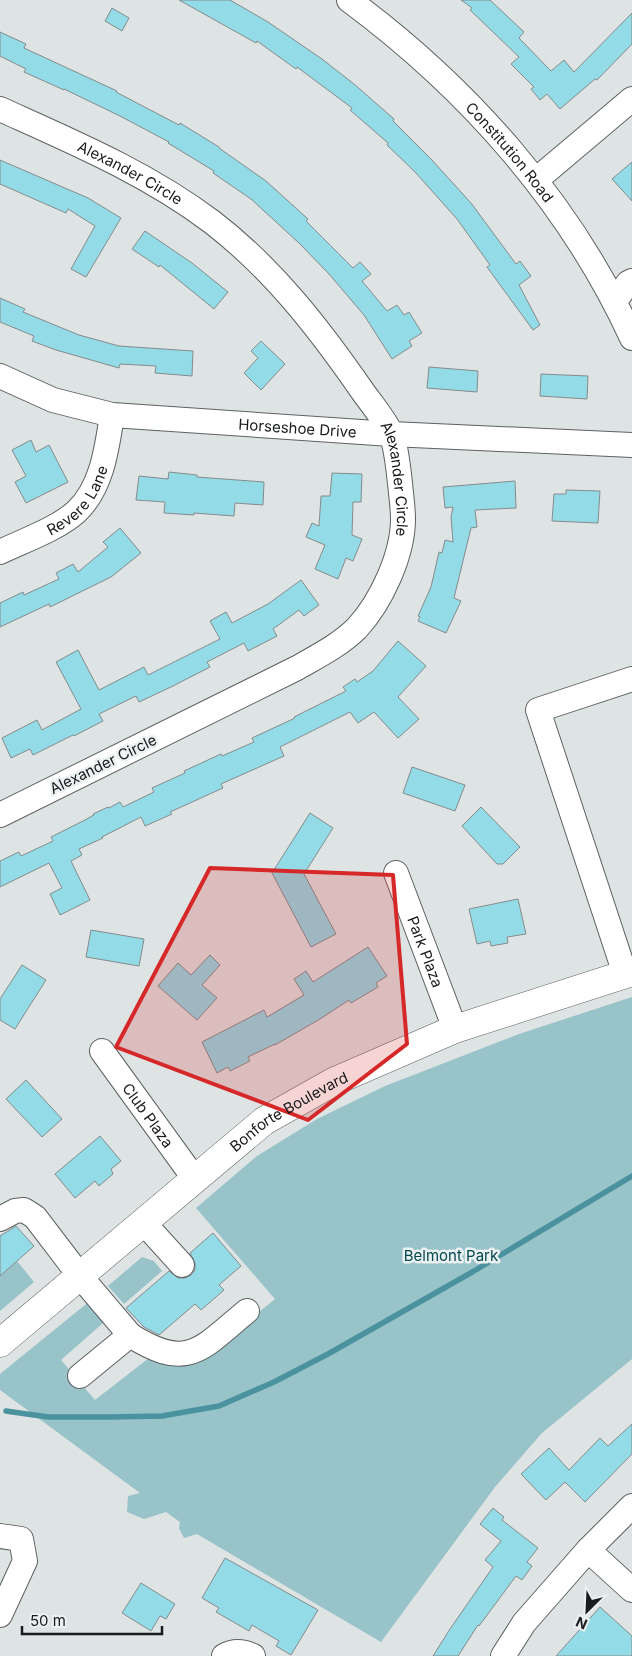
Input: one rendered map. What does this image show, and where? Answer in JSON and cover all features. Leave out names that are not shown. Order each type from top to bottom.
[{"type":"main road","name":"Bonforte Boulevard","points":[[0,1343],[264,1120],[335,1081],[455,1029],[628,973]]},
{"type":"street","name":"Constitution Road","points":[[349,0],[414,52],[449,84],[495,132],[536,180],[623,299],[632,338]]},
{"type":"street","points":[[536,180],[632,99]]},
{"type":"street","name":"Alexander Circle","points":[[0,109],[108,158],[162,188],[212,222],[258,261],[293,298],[332,346],[391,434],[398,463],[403,520],[398,552],[383,591],[373,608],[357,628],[336,646],[297,668],[0,815]]},
{"type":"street","points":[[623,299],[628,283],[632,281]]},
{"type":"street","name":"Horseshoe Drive","points":[[0,376],[53,400],[112,415],[391,434],[632,446]]},
{"type":"street","name":"Revere Lane","points":[[0,552],[55,526],[82,505],[88,497],[106,455],[112,415]]},
{"type":"street","points":[[628,973],[538,710],[632,679]]},
{"type":"street","name":"Park Plaza","points":[[396,873],[455,1029]]},
{"type":"street","name":"Club Plaza","points":[[102,1052],[194,1178]]},
{"type":"street","points":[[0,1219],[15,1211],[24,1210],[35,1217],[80,1276],[130,1335],[160,1351],[174,1355],[189,1354],[203,1347],[247,1311]]},
{"type":"street","points":[[143,1222],[182,1265]]},
{"type":"street","points":[[80,1376],[130,1335]]},
{"type":"street","points":[[503,1656],[524,1623],[588,1550],[632,1506]]},
{"type":"street","points":[[0,1536],[21,1538],[25,1561],[0,1615]]},
{"type":"street","points":[[588,1550],[632,1590]]},
{"type":"street","points":[[224,1656],[230,1653],[241,1652],[253,1656]]},
{"type":"highlighted area","points":[[210,868],[393,875],[407,1044],[308,1120],[116,1047]]},
{"type":"green space","name":"Belmont Park","points":[[632,997],[632,1359],[542,1433],[495,1487],[381,1642],[197,1534],[184,1538],[179,1528],[180,1522],[166,1512],[144,1519],[127,1512],[128,1496],[140,1493],[0,1390],[0,1374],[91,1300],[103,1323],[61,1360],[95,1400],[149,1358],[198,1362],[275,1299],[196,1208],[257,1156],[317,1119],[385,1086],[519,1034]]},
{"type":"green space","points":[[142,1257],[154,1261],[162,1271],[124,1304],[108,1286]]},
{"type":"green space","points":[[17,1261],[34,1282],[0,1311],[0,1276]]},
{"type":"building","points":[[179,0],[230,0],[268,22],[322,59],[394,119],[393,121],[471,203],[516,264],[520,261],[531,276],[519,285],[540,325],[533,330],[487,267],[490,265],[457,219],[415,172],[387,145],[388,143],[350,110],[352,108],[297,67],[296,69],[257,41],[256,43]]},
{"type":"building","points":[[461,0],[490,0],[524,32],[519,38],[551,71],[564,60],[574,72],[632,13],[632,44],[597,80],[595,79],[560,109],[547,94],[540,100],[531,89],[534,87],[511,64],[519,57],[470,10],[472,8]]},
{"type":"building","points":[[112,8],[129,18],[122,31],[105,21]]},
{"type":"building","points":[[0,32],[26,44],[24,48],[117,91],[179,125],[180,123],[219,147],[266,181],[308,219],[306,221],[353,268],[360,262],[371,274],[362,281],[387,311],[397,305],[404,315],[409,312],[422,333],[409,341],[412,346],[392,359],[364,315],[329,274],[300,244],[251,199],[213,173],[214,171],[169,142],[120,116],[24,72],[26,69],[0,56]]},
{"type":"building","points":[[0,160],[88,198],[121,218],[86,277],[71,269],[95,226],[68,209],[66,213],[0,184]]},
{"type":"building","points":[[632,162],[632,201],[612,179]]},
{"type":"building","points":[[145,231],[192,263],[228,292],[214,309],[160,265],[159,267],[132,249]]},
{"type":"building","points":[[0,298],[25,309],[23,312],[79,335],[119,346],[193,351],[192,376],[155,373],[156,366],[120,364],[119,368],[32,341],[34,336],[0,322]]},
{"type":"building","points":[[261,341],[285,364],[261,390],[244,373],[258,358],[251,351]]},
{"type":"building","points":[[429,367],[478,371],[477,392],[427,388]]},
{"type":"building","points":[[541,374],[588,376],[587,399],[540,396]]},
{"type":"building","points":[[31,440],[36,452],[49,445],[68,482],[26,503],[15,482],[26,476],[12,450]]},
{"type":"building","points":[[169,472],[197,475],[197,477],[264,482],[263,505],[235,503],[234,516],[194,513],[194,515],[164,513],[165,502],[136,500],[139,476],[168,479]]},
{"type":"building","points":[[332,473],[362,474],[361,502],[353,502],[352,535],[362,539],[353,561],[346,558],[338,579],[315,569],[325,545],[306,537],[312,523],[319,526],[321,496],[330,496]]},
{"type":"building","points":[[515,481],[516,508],[475,510],[477,527],[471,528],[454,598],[461,601],[446,633],[418,621],[420,617],[418,616],[431,587],[439,552],[442,553],[445,540],[453,542],[451,517],[453,507],[445,508],[443,487]]},
{"type":"building","points":[[566,490],[600,491],[598,523],[552,521],[554,494],[566,494]]},
{"type":"building","points":[[120,528],[141,553],[111,577],[50,607],[49,604],[0,627],[0,603],[23,592],[24,595],[59,579],[56,573],[73,564],[78,572],[108,547],[103,542]]},
{"type":"building","points":[[301,580],[319,605],[304,616],[299,610],[273,629],[277,636],[248,651],[244,643],[207,662],[210,667],[173,686],[139,702],[136,696],[99,714],[103,721],[74,736],[33,755],[30,749],[11,758],[2,738],[37,720],[42,730],[81,709],[56,662],[78,650],[99,690],[144,667],[148,675],[220,639],[210,621],[226,612],[232,623],[268,604]]},
{"type":"building","points":[[398,641],[426,666],[398,697],[419,719],[398,738],[374,712],[358,723],[350,712],[280,747],[284,756],[221,784],[223,788],[170,812],[172,814],[145,826],[141,817],[79,849],[82,855],[71,861],[90,900],[60,915],[50,894],[62,888],[49,863],[0,887],[0,861],[19,852],[21,856],[53,841],[51,837],[93,814],[120,802],[123,807],[154,792],[152,788],[185,773],[184,771],[221,754],[222,756],[254,742],[252,738],[346,691],[343,687],[355,679],[357,682],[373,671]]},
{"type":"building","points":[[412,767],[465,785],[455,811],[403,793]]},
{"type":"building","points":[[481,807],[520,847],[503,864],[497,864],[462,826]]},
{"type":"building","points":[[310,813],[333,828],[304,874],[336,934],[311,947],[272,873]]},
{"type":"building","points":[[518,899],[526,934],[507,937],[508,943],[491,946],[490,941],[477,944],[469,909]]},
{"type":"building","points":[[91,930],[144,939],[139,966],[86,957]]},
{"type":"building","points":[[368,947],[387,976],[376,983],[378,987],[351,1003],[349,1000],[275,1045],[248,1057],[250,1061],[230,1071],[228,1067],[217,1073],[202,1042],[264,1010],[267,1017],[304,995],[294,979],[306,971],[313,982]]},
{"type":"building","points":[[210,955],[220,965],[202,985],[217,998],[197,1020],[158,986],[178,963],[191,975]]},
{"type":"building","points":[[22,965],[46,980],[15,1029],[0,1020],[0,999]]},
{"type":"building","points":[[26,1080],[62,1119],[42,1137],[6,1099]]},
{"type":"building","points":[[100,1136],[121,1161],[111,1169],[113,1174],[99,1186],[95,1181],[75,1198],[55,1174]]},
{"type":"building","points":[[16,1226],[34,1246],[0,1276],[0,1236]]},
{"type":"building","points":[[213,1233],[241,1266],[219,1285],[224,1290],[201,1310],[195,1304],[159,1335],[144,1327],[126,1308],[169,1271],[178,1278],[185,1278],[191,1275],[195,1270],[195,1263],[190,1253]]},
{"type":"building","points":[[632,1424],[632,1454],[585,1502],[565,1482],[546,1500],[521,1474],[549,1448],[569,1470],[600,1438],[608,1446]]},
{"type":"building","points":[[493,1508],[504,1517],[502,1520],[538,1548],[527,1562],[532,1566],[522,1580],[516,1576],[478,1625],[458,1656],[433,1656],[493,1567],[485,1560],[501,1541],[480,1524]]},
{"type":"building","points":[[225,1558],[318,1610],[291,1655],[276,1646],[279,1641],[252,1625],[249,1631],[216,1612],[219,1608],[202,1598]]},
{"type":"building","points":[[141,1583],[175,1604],[166,1619],[160,1616],[151,1631],[122,1613]]},
{"type":"building","points":[[600,1607],[632,1636],[632,1656],[556,1656]]},
{"type":"waterway","points":[[6,1411],[48,1417],[162,1416],[219,1406],[274,1382],[328,1354],[474,1271],[632,1176]]}]
